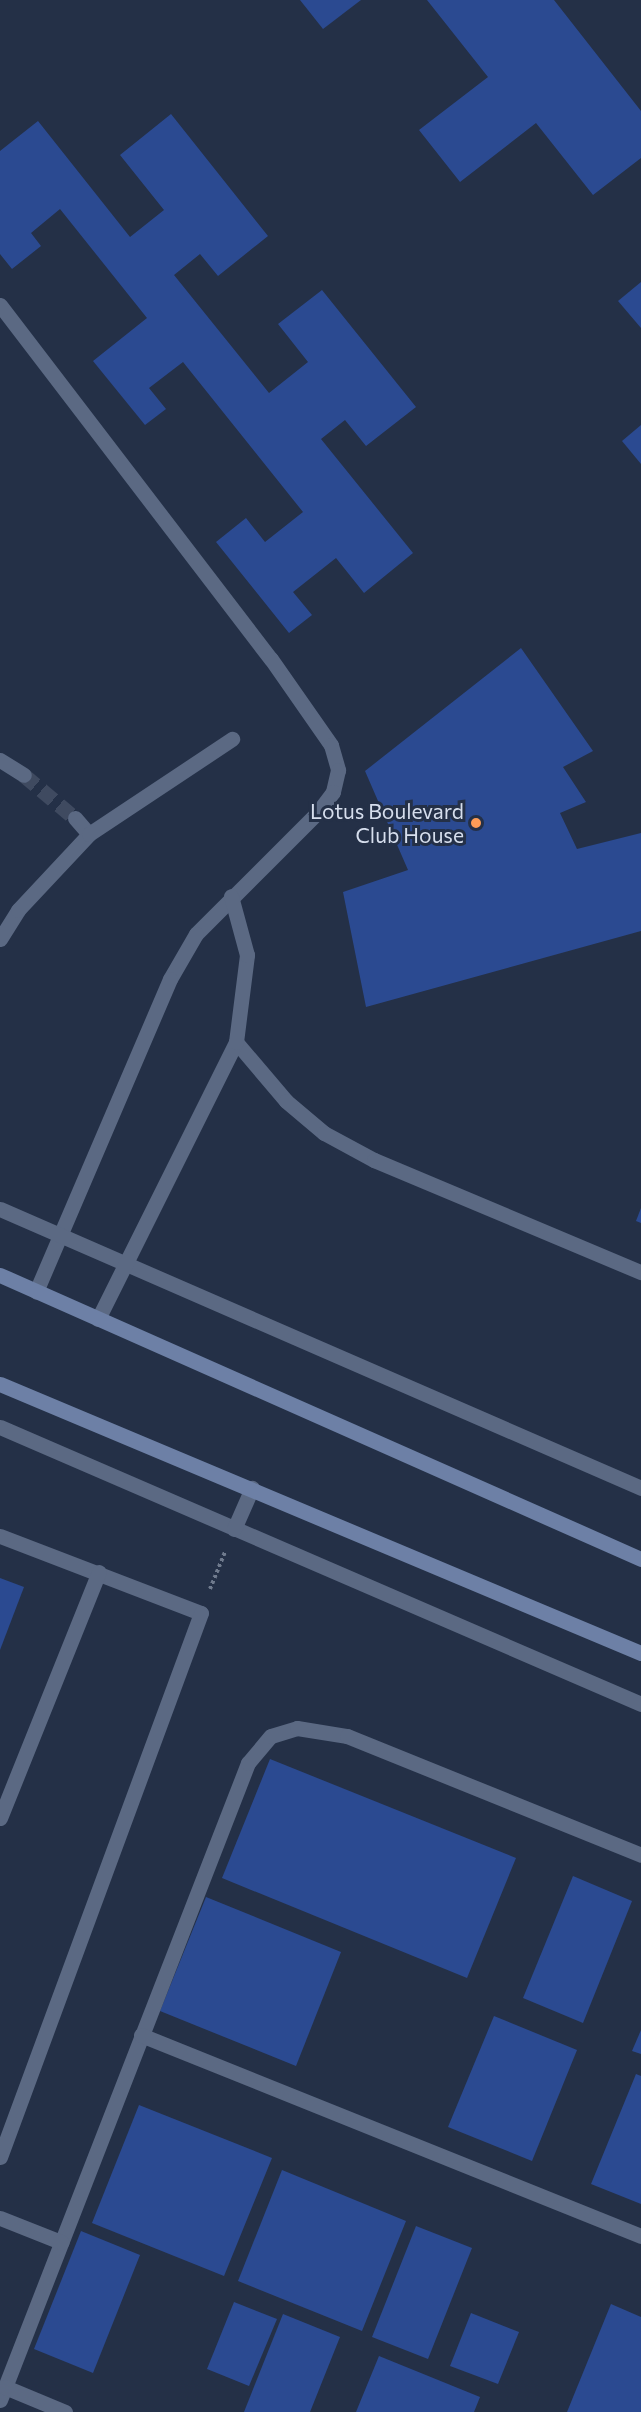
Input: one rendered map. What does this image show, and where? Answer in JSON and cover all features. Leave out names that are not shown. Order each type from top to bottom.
[{"type":"street","points":[[0,304],[331,745],[338,770],[333,792],[196,934],[170,979],[36,1292]]},
{"type":"street","points":[[0,939],[18,910],[89,834],[232,739]]},
{"type":"street","points":[[0,760],[24,775]]},
{"type":"street","points":[[75,818],[89,834]]},
{"type":"street","points":[[98,1318],[123,1264],[237,1041],[247,955],[231,896]]},
{"type":"street","points":[[237,1041],[286,1101],[324,1133],[374,1160],[641,1272]]},
{"type":"street","points":[[0,1209],[641,1488]]},
{"type":"street","points":[[0,1275],[641,1559]]},
{"type":"street","points":[[0,1384],[641,1653]]},
{"type":"street","points":[[0,1427],[641,1704]]},
{"type":"street","points":[[234,1528],[252,1488]]},
{"type":"street","points":[[0,1536],[201,1613],[0,2157]]},
{"type":"street","points":[[0,1818],[99,1572]]},
{"type":"street","points":[[64,2412],[3,2393],[248,1762],[271,1736],[297,1728],[347,1736],[641,1855]]},
{"type":"street","points":[[141,2035],[641,2236]]},
{"type":"street","points":[[0,2218],[61,2242]]},
{"type":"path","points":[[201,1613],[234,1528]]},
{"type":"building","points":[[300,0],[361,0],[323,29]]},
{"type":"building","points":[[427,0],[554,0],[641,111],[641,158],[593,195],[536,123],[460,182],[419,130],[488,77]]},
{"type":"building","points":[[171,114],[268,236],[218,276],[200,254],[174,275],[269,393],[308,362],[278,324],[322,290],[416,407],[366,446],[345,420],[321,439],[413,553],[364,593],[336,558],[293,592],[312,615],[289,633],[216,542],[246,518],[265,542],[303,512],[183,362],[149,388],[166,409],[145,425],[93,361],[147,318],[60,209],[31,233],[41,246],[12,269],[0,254],[0,151],[38,121],[130,237],[164,210],[120,155]]},
{"type":"building","points":[[641,282],[641,328],[618,301]]},
{"type":"building","points":[[641,425],[641,464],[622,441]]},
{"type":"building","name":"Lotus Boulevard Club House","points":[[521,648],[593,751],[563,767],[586,802],[560,813],[577,849],[641,833],[641,931],[366,1007],[343,892],[408,870],[365,771]]},
{"type":"building","points":[[641,1208],[641,1223],[636,1221]]},
{"type":"building","points":[[0,1578],[24,1587],[0,1650]]},
{"type":"building","points":[[270,1759],[516,1858],[467,1978],[222,1878]]},
{"type":"building","points":[[573,1876],[632,1901],[583,2023],[523,1998]]},
{"type":"building","points":[[206,1897],[341,1952],[296,2066],[160,2011]]},
{"type":"building","points":[[494,2016],[577,2050],[532,2161],[448,2127]]},
{"type":"building","points":[[641,2030],[641,2054],[632,2051]]},
{"type":"building","points":[[636,2074],[641,2076],[641,2204],[591,2184]]},
{"type":"building","points":[[139,2105],[272,2158],[224,2276],[92,2223]]},
{"type":"building","points":[[282,2170],[406,2221],[362,2331],[238,2281]]},
{"type":"building","points":[[416,2226],[472,2248],[428,2359],[372,2337]]},
{"type":"building","points":[[81,2231],[140,2255],[93,2373],[34,2349]]},
{"type":"building","points":[[234,2302],[277,2319],[249,2386],[207,2369]]},
{"type":"building","points":[[611,2304],[641,2317],[641,2412],[567,2412]]},
{"type":"building","points":[[471,2313],[519,2332],[498,2384],[450,2366]]},
{"type":"building","points":[[283,2314],[340,2337],[310,2412],[244,2412]]},
{"type":"building","points":[[379,2356],[480,2397],[474,2412],[356,2412]]},
{"type":"tunnel","points":[[24,775],[75,818]]},
{"type":"place","name":"Lotus Boulevard Club House","points":[[476,823]]}]
